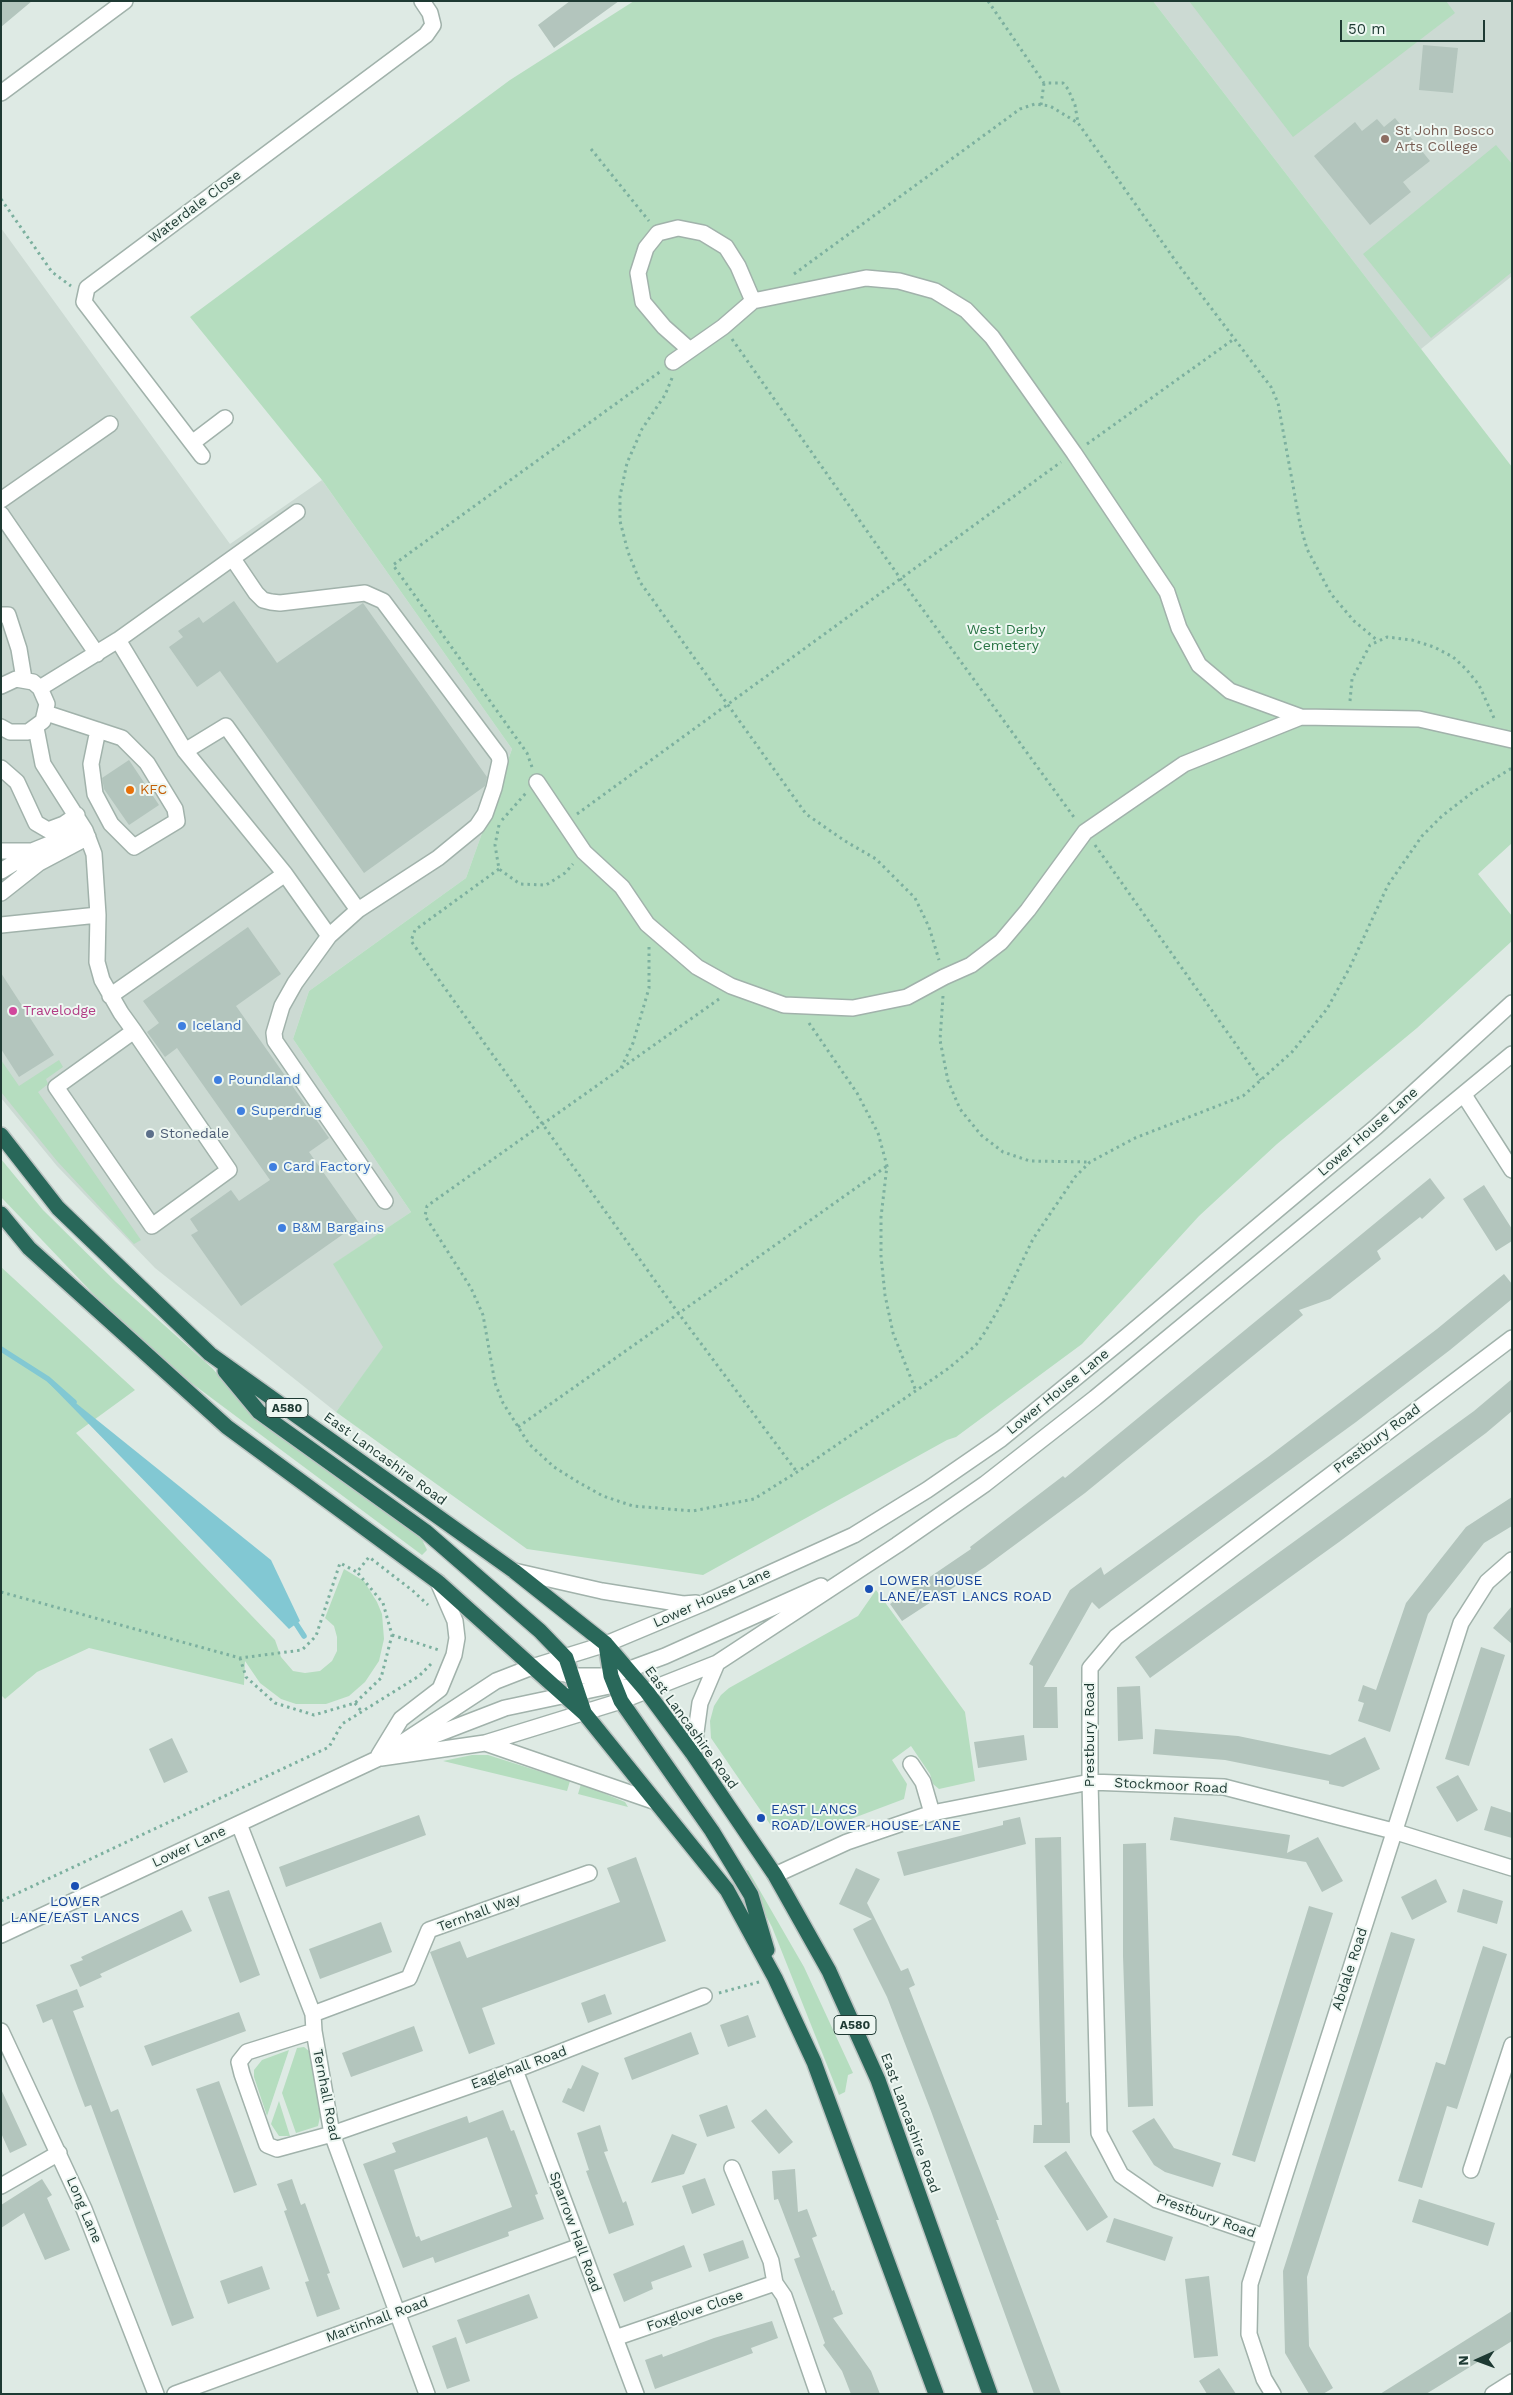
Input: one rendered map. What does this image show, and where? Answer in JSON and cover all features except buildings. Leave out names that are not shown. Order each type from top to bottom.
[{"type":"highway","name":"East Lancashire Road","points":[[1,1136],[58,1208],[210,1354],[514,1571],[606,1644],[648,1692],[693,1754],[775,1876],[829,1971],[869,2059],[990,2394]]},
{"type":"highway","points":[[1,1214],[29,1248],[227,1427],[438,1582],[532,1667],[570,1693],[584,1714],[727,1890],[775,1978],[814,2062],[835,2114],[936,2394]]},
{"type":"highway","points":[[210,1354],[259,1412],[425,1531],[536,1627],[566,1658],[574,1676],[570,1693]]},
{"type":"highway","points":[[606,1644],[612,1680],[621,1701],[712,1831],[751,1895],[775,1978]]},
{"type":"street","points":[[1,93],[125,1]]},
{"type":"street","name":"Waterdale Close","points":[[87,288],[426,35],[433,25],[430,13],[422,1]]},
{"type":"street","points":[[690,350],[664,327],[643,302],[638,273],[646,248],[658,233],[678,228],[703,233],[726,247],[738,266],[753,301]]},
{"type":"street","points":[[674,362],[723,327],[753,301],[866,278],[899,280],[935,292],[966,310],[992,337],[1074,452],[1167,592],[1179,628],[1199,665],[1230,691],[1301,717],[1419,719],[1507,739]]},
{"type":"street","points":[[87,288],[84,302],[202,456]]},
{"type":"street","points":[[192,443],[225,418]]},
{"type":"street","points":[[1,500],[110,424]]},
{"type":"street","points":[[40,688],[118,640],[297,512]]},
{"type":"street","points":[[1,514],[97,654]]},
{"type":"street","points":[[233,559],[256,593],[263,600],[280,603],[365,593],[383,601],[499,756],[501,765],[494,788],[485,814],[477,826],[438,858],[358,910],[329,936],[295,983],[282,1006],[276,1025],[275,1041],[385,1201]]},
{"type":"street","points":[[1,615],[8,615],[19,649],[24,679]]},
{"type":"street","points":[[118,640],[185,752],[285,874],[329,936]]},
{"type":"street","points":[[1,686],[16,679],[24,679],[40,688],[45,695],[46,713],[36,728],[19,734],[1,727]]},
{"type":"street","points":[[46,713],[98,730],[122,738],[147,763],[175,809],[177,821],[134,847],[111,824],[95,794],[91,764],[98,730]]},
{"type":"street","points":[[538,782],[584,852],[622,887],[646,924],[697,966],[731,986],[784,1005],[853,1008],[907,997],[944,977],[971,966],[1001,942],[1028,910],[1085,832],[1184,764],[1301,717]]},
{"type":"street","points":[[185,752],[226,726],[358,910]]},
{"type":"street","points":[[36,728],[43,764],[77,815],[87,834],[94,854],[98,915],[97,962],[102,980],[110,996],[134,1031],[229,1170],[152,1226],[56,1087],[134,1031]]},
{"type":"street","points":[[1,768],[17,782],[36,823],[48,830],[64,824],[77,815]]},
{"type":"street","points":[[1,851],[32,851],[87,834]]},
{"type":"street","points":[[1,893],[39,863],[87,834]]},
{"type":"street","points":[[1,871],[14,863],[39,863]]},
{"type":"street","points":[[110,996],[285,874]]},
{"type":"street","points":[[1,925],[98,915]]},
{"type":"street","name":"Lower House Lane","points":[[532,1667],[606,1644],[854,1535],[927,1490],[1001,1439],[1127,1336],[1376,1127],[1512,1003]]},
{"type":"street","name":"Lower House Lane","points":[[584,1714],[648,1692],[717,1663],[864,1567],[986,1484],[1095,1398],[1512,1054]]},
{"type":"street","points":[[1464,1094],[1512,1170]]},
{"type":"street","name":"Prestbury Road","points":[[1265,2237],[1157,2200],[1122,2175],[1099,2133],[1090,1782],[1090,1668],[1116,1637],[1512,1338]]},
{"type":"street","name":"Abdale Road","points":[[1274,2394],[1264,2379],[1249,2334],[1250,2284],[1393,1831],[1461,1623],[1486,1582],[1512,1560]]},
{"type":"street","points":[[377,1758],[497,1710],[570,1693],[612,1680],[628,1669],[665,1656],[864,1567]]},
{"type":"street","points":[[514,1571],[602,1592],[683,1604],[704,1602]]},
{"type":"street","points":[[377,1758],[401,1719],[440,1689],[454,1655],[457,1638],[454,1621],[438,1582]]},
{"type":"street","points":[[693,1754],[700,1704],[717,1663]]},
{"type":"street","points":[[532,1667],[574,1676],[612,1680],[648,1692]]},
{"type":"street","name":"Lower Lane","points":[[1,1935],[377,1758],[496,1681],[532,1667]]},
{"type":"street","name":"Lower Lane","points":[[377,1758],[485,1743],[584,1714]]},
{"type":"street","points":[[485,1743],[656,1802]]},
{"type":"street","points":[[910,1764],[923,1782],[932,1813]]},
{"type":"street","name":"Stockmoor Road","points":[[775,1876],[847,1842],[932,1813],[1090,1782],[1224,1787],[1393,1831],[1512,1868]]},
{"type":"street","name":"Ternhall Road","points":[[238,1824],[313,2014],[314,2031],[332,2134],[427,2394]]},
{"type":"street","name":"Ternhall Way","points":[[313,2014],[409,1978],[429,1930],[589,1874]]},
{"type":"street","name":"Eaglehall Road","points":[[314,2031],[247,2052],[239,2062],[267,2145],[277,2149],[332,2134],[516,2070],[704,1996]]},
{"type":"street","name":"Long Lane","points":[[1,2031],[84,2209],[156,2394]]},
{"type":"street","points":[[1470,2170],[1512,2044]]},
{"type":"street","name":"Sparrow Hall Road","points":[[516,2070],[636,2394]]},
{"type":"street","points":[[1,2186],[59,2153]]},
{"type":"street","points":[[732,2168],[771,2261],[776,2284],[784,2296],[818,2394]]},
{"type":"street","name":"Martinhall Road","points":[[175,2394],[580,2246]]},
{"type":"street","name":"Foxglove Close","points":[[615,2338],[776,2284]]},
{"type":"street","points":[[1493,2394],[1512,2382]]},
{"type":"path","points":[[988,1],[1044,82],[1042,105]]},
{"type":"path","points":[[1044,82],[1063,83],[1068,89],[1075,105],[1078,123]]},
{"type":"path","points":[[780,294],[795,273],[1020,109],[1035,104],[1061,111],[1078,123],[1177,263],[1271,387],[1278,403],[1300,524],[1316,568],[1331,594],[1354,620],[1378,641]]},
{"type":"path","points":[[591,149],[658,233]]},
{"type":"path","points":[[1,199],[52,272],[68,285],[87,288]]},
{"type":"path","points":[[723,327],[900,578],[1085,832],[1261,1080]]},
{"type":"path","points":[[564,823],[1074,452],[1234,339]]},
{"type":"path","points":[[674,362],[672,380],[665,395],[642,429],[627,463],[620,496],[620,521],[628,552],[640,582],[806,814],[845,841],[876,859],[915,898],[928,927],[944,977],[940,1040],[948,1081],[960,1109],[981,1135],[1003,1152],[1030,1161],[1090,1162]]},
{"type":"path","points":[[584,852],[566,873],[546,885],[520,884],[499,870],[495,845],[499,824],[516,802],[538,782],[527,754],[393,565],[674,362]]},
{"type":"path","points":[[1349,718],[1352,680],[1370,645],[1387,637],[1412,640],[1434,647],[1453,657],[1466,668],[1479,685],[1507,739]]},
{"type":"path","points":[[731,986],[727,993],[427,1206],[424,1216],[471,1288],[483,1315],[495,1383],[503,1403],[529,1444],[554,1466],[603,1496],[633,1506],[693,1511],[754,1499],[797,1472],[949,1368],[976,1344],[1002,1303],[1033,1239],[1060,1197],[1090,1162],[1135,1138],[1243,1096],[1292,1052],[1327,1009],[1350,966],[1370,919],[1388,885],[1422,836],[1442,816],[1465,798],[1512,768]]},
{"type":"path","points":[[499,870],[415,930],[411,941],[679,1314],[797,1472]]},
{"type":"path","points":[[620,1069],[633,1043],[649,988],[650,956],[646,924]]},
{"type":"path","points":[[796,1006],[820,1037],[857,1093],[878,1132],[887,1166],[882,1217],[882,1256],[886,1295],[893,1333],[916,1391]]},
{"type":"path","points":[[518,1426],[887,1166]]},
{"type":"path","points":[[357,1572],[369,1557],[413,1591],[433,1612]]},
{"type":"path","points":[[1,1592],[240,1658],[302,1650],[316,1636],[340,1563],[357,1572],[383,1603],[392,1635],[380,1678],[355,1703],[314,1715],[275,1703],[246,1677],[240,1658]]},
{"type":"path","points":[[392,1635],[454,1655]]},
{"type":"path","points":[[1,1901],[329,1747],[342,1724],[419,1676],[429,1667],[438,1650],[439,1641]]},
{"type":"path","points":[[355,1703],[361,1711]]},
{"type":"path","points":[[704,1996],[775,1978]]},
{"type":"shaded area","name":"St John Bosco Arts College","points":[[1153,1],[1512,1],[1512,276],[1421,349]]},
{"type":"shaded area","points":[[1,228],[230,544],[322,480],[512,749],[466,878],[309,991],[293,1039],[411,1212],[334,1264],[384,1347],[336,1412],[155,1268],[57,1166],[1,1098]]},
{"type":"green space","name":"West Derby Cemetery","points":[[634,1],[1153,1],[1512,467],[1512,843],[1478,874],[1512,916],[1512,941],[1417,1028],[1277,1144],[1199,1216],[1082,1344],[956,1437],[947,1440],[703,1575],[527,1549],[336,1412],[383,1347],[333,1264],[411,1212],[293,1039],[309,991],[466,878],[512,749],[322,480],[190,317],[510,80]]},
{"type":"green space","points":[[1189,1],[1446,1],[1455,13],[1293,137]]},
{"type":"green space","points":[[1496,145],[1512,164],[1512,272],[1431,338],[1363,254]]},
{"type":"green space","points":[[1,1060],[19,1086],[59,1060],[63,1067],[46,1079],[48,1084],[38,1092],[141,1240],[134,1244],[57,1161],[1,1092]]},
{"type":"green space","points":[[1,1159],[43,1210],[116,1282],[212,1368],[244,1404],[418,1531],[427,1550],[422,1555],[178,1373],[102,1303],[1,1197]]},
{"type":"green space","points":[[1,1267],[135,1390],[76,1433],[275,1640],[281,1657],[293,1671],[305,1673],[320,1671],[332,1661],[337,1651],[337,1637],[334,1626],[325,1618],[344,1569],[364,1581],[382,1614],[384,1639],[379,1661],[365,1682],[349,1696],[326,1704],[296,1704],[281,1699],[260,1683],[245,1661],[244,1685],[89,1648],[37,1672],[5,1699],[1,1695]]},
{"type":"green space","points":[[876,1590],[965,1712],[975,1781],[939,1789],[933,1784],[930,1774],[911,1746],[892,1760],[907,1784],[904,1799],[819,1831],[772,1827],[711,1738],[710,1721],[714,1706],[721,1695],[729,1688],[858,1616]]},
{"type":"green space","points":[[472,1755],[488,1755],[570,1781],[567,1791],[443,1761]]},
{"type":"green space","points":[[581,1784],[625,1802],[628,1807],[578,1794]]},
{"type":"green space","points":[[748,1870],[804,1967],[853,2073],[848,2075],[845,2092],[839,2095],[772,1927],[743,1873]]},
{"type":"green space","points":[[304,2047],[309,2051],[312,2061],[320,2117],[318,2126],[296,2133],[282,2093],[297,2048]]},
{"type":"green space","points":[[289,2050],[267,2116],[254,2077],[254,2070],[262,2060]]},
{"type":"green space","points":[[279,2101],[290,2136],[279,2136],[271,2124]]},
{"type":"water","points":[[41,1375],[271,1560],[300,1621],[289,1629]]},
{"type":"waterway","points":[[1,1349],[48,1379],[74,1402]]},
{"type":"waterway","points":[[293,1619],[304,1636]]},
{"type":"place","name":"St John Bosco Arts College","points":[[1385,139]]},
{"type":"place","name":"KFC","points":[[130,790]]},
{"type":"place","name":"Travelodge","points":[[13,1011]]},
{"type":"place","name":"Iceland","points":[[182,1026]]},
{"type":"place","name":"Poundland","points":[[218,1080]]},
{"type":"place","name":"Superdrug","points":[[241,1111]]},
{"type":"place","name":"Stonedale","points":[[150,1134]]},
{"type":"place","name":"Card Factory","points":[[273,1167]]},
{"type":"place","name":"B&M Bargains","points":[[282,1228]]},
{"type":"place","name":"LOWER HOUSE LANE/EAST LANCS ROAD","points":[[869,1589]]},
{"type":"place","name":"EAST LANCS ROAD/LOWER HOUSE LANE","points":[[761,1818]]},
{"type":"place","name":"LOWER LANE/EAST LANCS","points":[[75,1886]]}]
